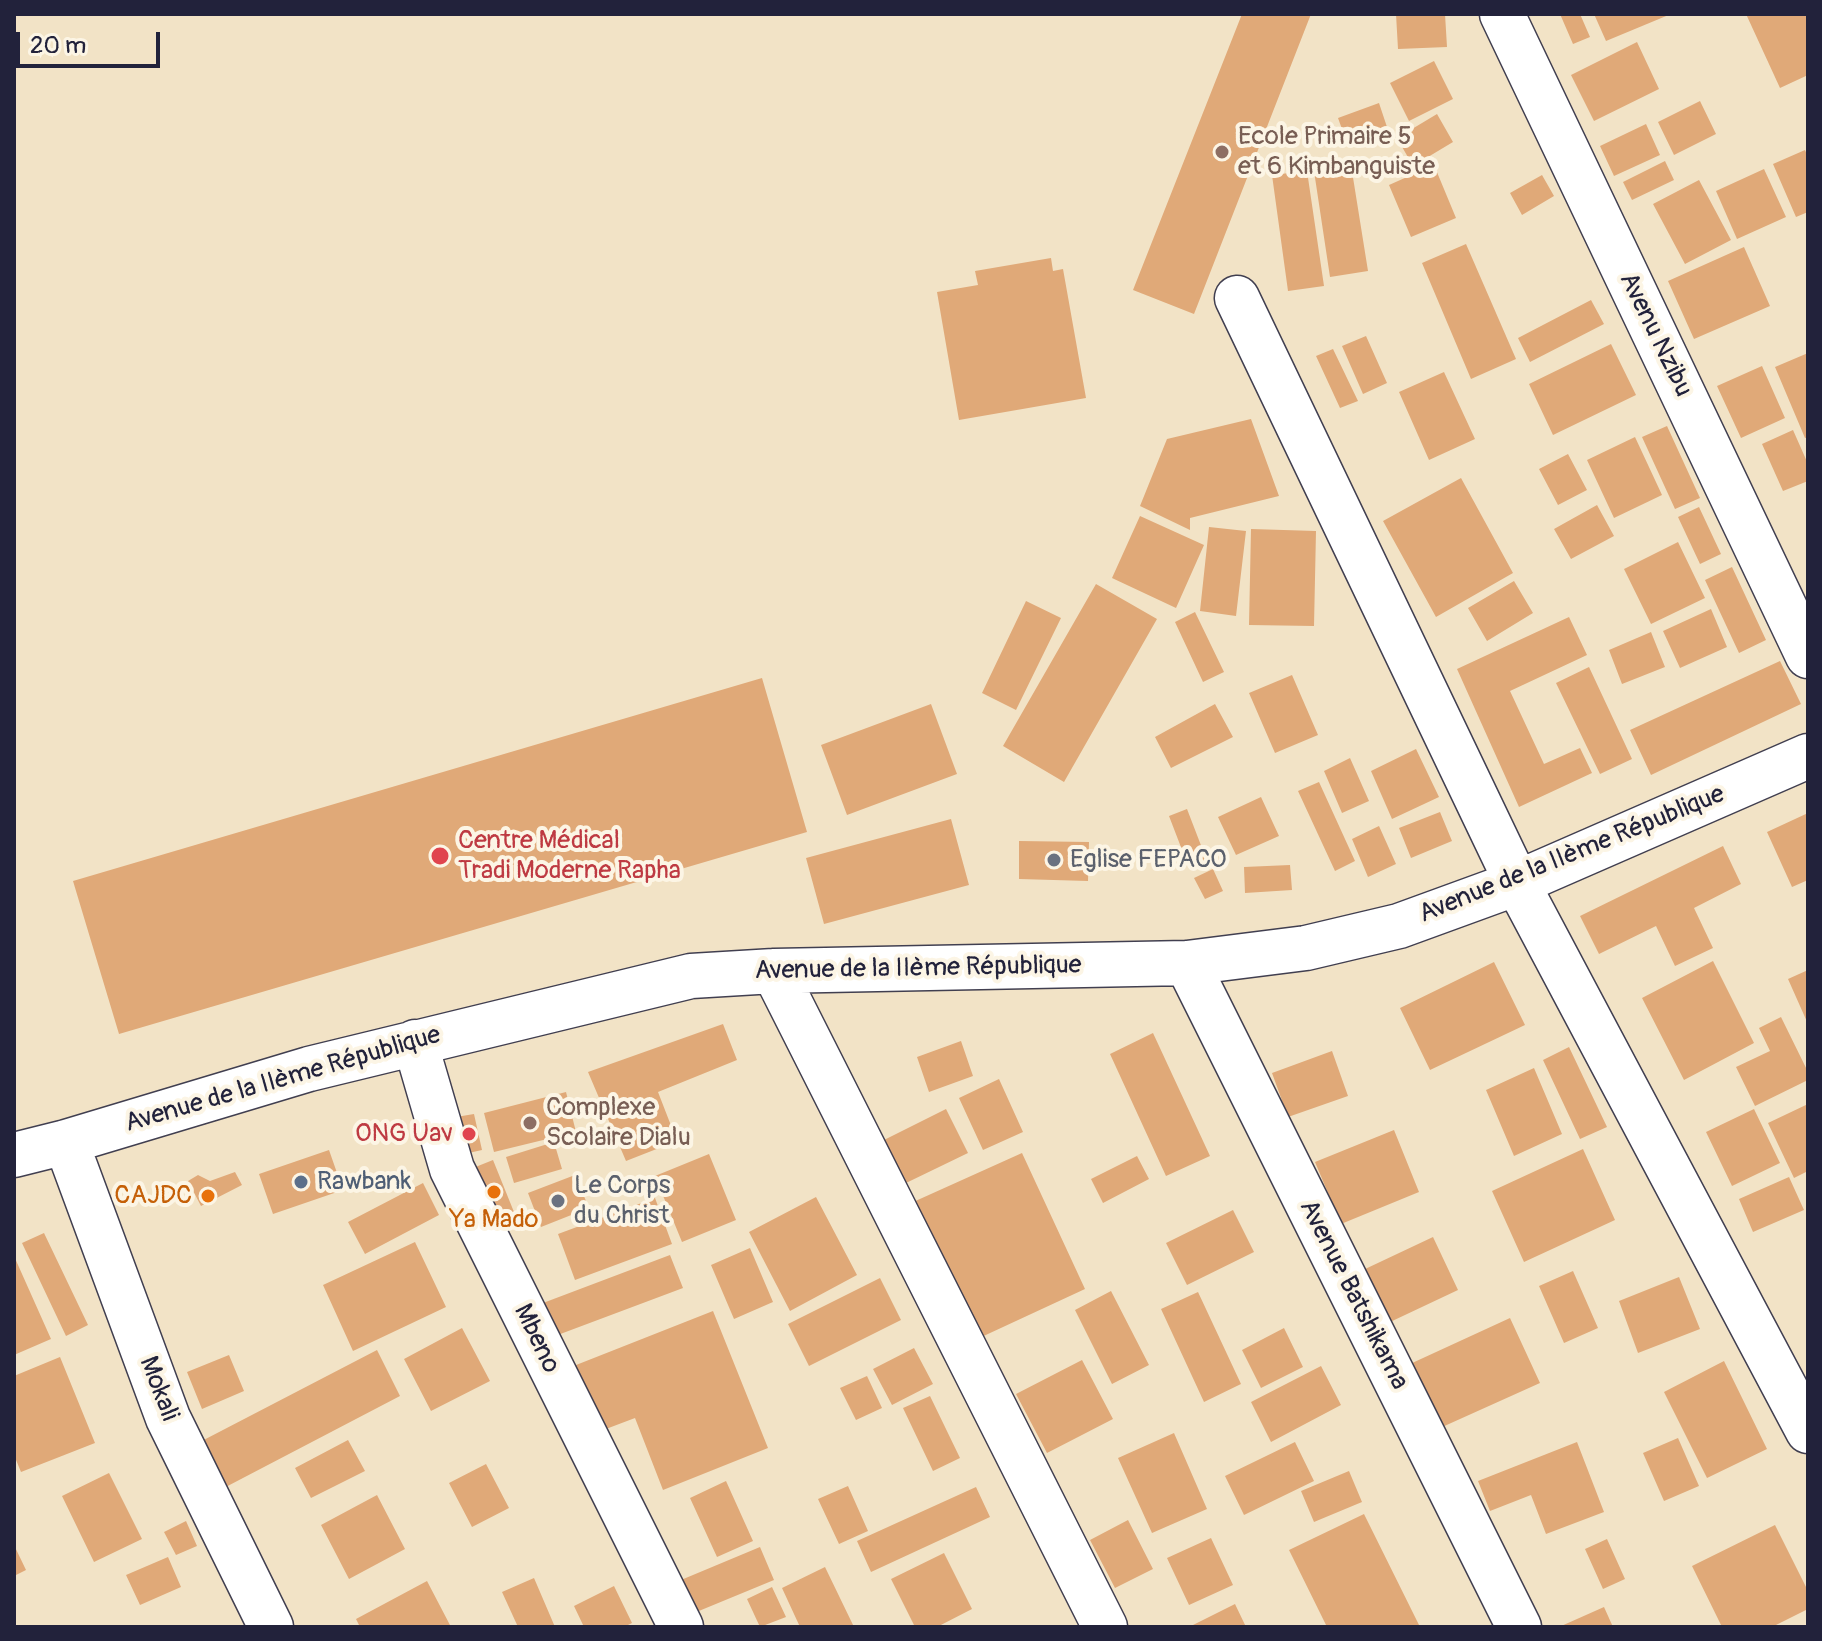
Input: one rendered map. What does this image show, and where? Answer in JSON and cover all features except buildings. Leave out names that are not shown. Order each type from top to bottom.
[{"type":"street","name":"Avenu Nzibu","points":[[1502,14],[1808,656]]},
{"type":"street","points":[[1237,298],[1517,883],[1808,1431]]},
{"type":"street","name":"Avenue de la IIème République","points":[[14,1155],[309,1069],[691,976],[774,971],[1187,963],[1306,948],[1399,926],[1517,883],[1808,756]]},
{"type":"street","name":"Avenue Batshikama","points":[[1187,963],[1519,1627]]},
{"type":"street","points":[[774,971],[1105,1627]]},
{"type":"street","name":"Mbeno","points":[[415,1042],[452,1169],[681,1627]]},
{"type":"street","name":"Mokali","points":[[66,1142],[168,1418],[271,1627]]},
{"type":"place","name":"Ecole Primaire 5 et 6 Kimbanguiste","points":[[1222,152]]},
{"type":"place","name":"Centre Médical Tradi Moderne Rapha","points":[[440,856]]},
{"type":"place","name":"Eglise FEPACO","points":[[1054,860]]},
{"type":"place","name":"Complexe Scolaire Dialu","points":[[530,1123]]},
{"type":"place","name":"ONG Uav","points":[[469,1134]]},
{"type":"place","name":"Rawbank","points":[[301,1182]]},
{"type":"place","name":"Ya Mado","points":[[494,1192]]},
{"type":"place","name":"CAJDC","points":[[208,1196]]},
{"type":"place","name":"Le Corps du Christ","points":[[558,1201]]}]
